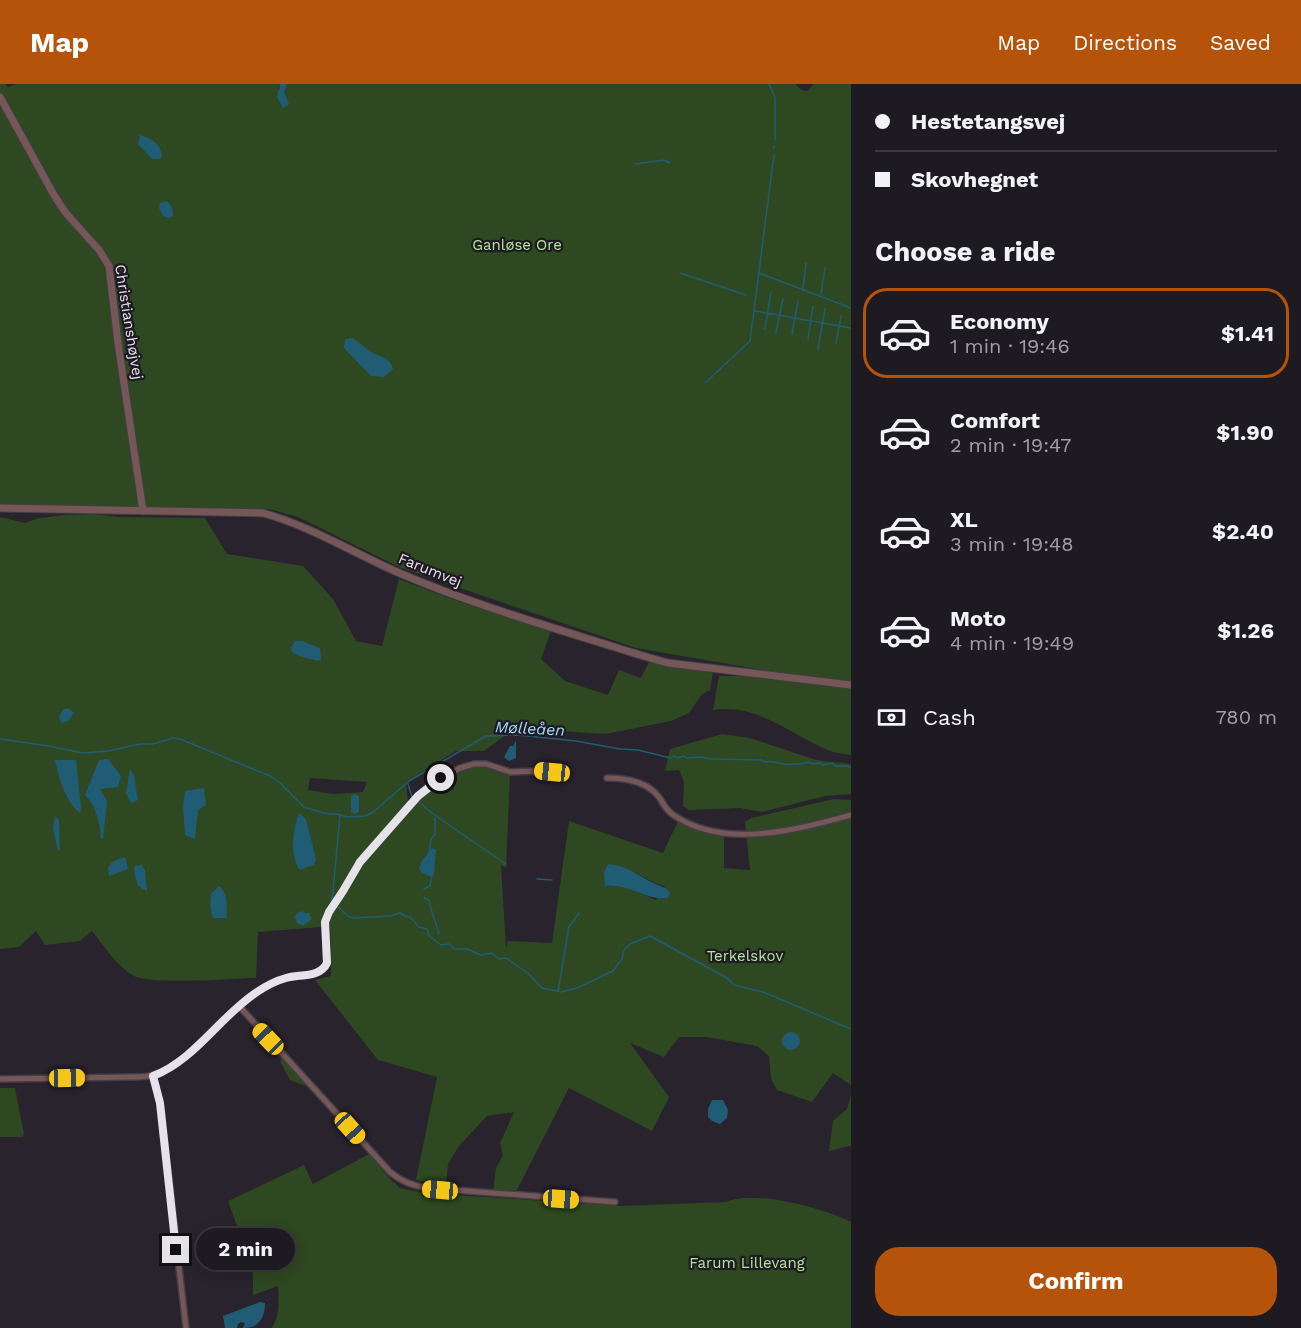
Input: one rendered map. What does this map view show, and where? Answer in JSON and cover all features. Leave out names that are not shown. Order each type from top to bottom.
[{"type":"street","name":"Christianshøjvej","points":[[0,97],[54,195],[65,212],[99,250],[109,266],[143,511]]},
{"type":"street","name":"Farumvej","points":[[0,508],[263,513],[287,520],[397,572],[463,598],[640,655],[668,663],[851,685]]},
{"type":"street","points":[[0,1079],[153,1076],[164,1072],[251,996],[287,977],[325,969],[327,963],[325,922],[329,912],[360,862],[431,784],[460,768],[474,764],[486,764],[510,772],[558,773]]},
{"type":"street","points":[[607,778],[637,782],[658,796],[672,814],[699,828],[715,831],[768,833],[800,829],[851,815]]},
{"type":"street","points":[[239,1006],[390,1172],[409,1185],[615,1203]]},
{"type":"street","points":[[153,1076],[160,1103],[186,1328]]},
{"type":"green space","name":"Ganløse Ore","points":[[0,84],[8,87],[16,84],[280,84],[278,88],[285,99],[284,91],[287,84],[795,84],[807,91],[814,84],[851,84],[851,683],[636,648],[401,568],[298,517],[269,509],[0,505]]},
{"type":"green space","name":"Terkelskov","points":[[64,515],[205,518],[227,554],[303,566],[333,599],[356,641],[382,646],[399,579],[460,602],[551,631],[541,659],[565,681],[608,695],[619,670],[641,678],[649,662],[713,673],[710,690],[702,694],[689,713],[671,721],[605,734],[515,728],[484,751],[456,751],[406,782],[408,802],[379,839],[380,841],[421,797],[437,783],[454,773],[472,767],[491,767],[510,775],[506,868],[501,865],[506,948],[508,941],[552,943],[569,821],[663,853],[678,821],[700,831],[724,835],[724,868],[750,870],[745,822],[751,818],[834,799],[851,800],[851,1085],[833,1073],[812,1102],[777,1090],[771,1079],[769,1056],[757,1046],[707,1037],[679,1037],[664,1057],[630,1043],[669,1097],[652,1131],[569,1088],[517,1190],[493,1191],[496,1168],[503,1155],[500,1143],[514,1112],[487,1116],[459,1146],[448,1164],[446,1187],[416,1180],[437,1077],[378,1060],[315,980],[331,976],[330,929],[321,927],[258,932],[256,978],[172,981],[141,978],[132,975],[120,966],[92,931],[80,941],[45,945],[36,931],[19,947],[0,949],[0,517],[25,523],[39,518]],"holes":[[[310,778],[367,782],[363,792],[333,794],[308,790]],[[608,864],[616,865],[665,886],[656,900],[625,887],[605,886]]]},
{"type":"green space","points":[[719,676],[765,676],[851,688],[851,755],[828,750],[759,715],[729,709],[713,710]]},
{"type":"green space","points":[[722,734],[750,738],[816,760],[851,764],[851,794],[825,796],[762,812],[740,808],[689,810],[683,806],[684,782],[679,770],[665,771],[670,749]]},
{"type":"green space","points":[[282,1058],[306,1086],[290,1080],[280,1061]]},
{"type":"green space","points":[[0,1088],[15,1088],[23,1137],[0,1137]]},
{"type":"green space","points":[[851,1095],[851,1147],[829,1151],[833,1121],[847,1109]]},
{"type":"green space","name":"Farum Lillevang","points":[[369,1154],[400,1188],[425,1193],[619,1206],[726,1202],[753,1198],[788,1202],[824,1211],[851,1222],[851,1328],[272,1328],[278,1313],[278,1286],[253,1295],[253,1270],[228,1201],[304,1165],[313,1184]]},
{"type":"water","points":[[280,84],[287,84],[284,92],[289,104],[283,108],[277,97]]},
{"type":"water","points":[[140,135],[159,146],[161,159],[152,159],[138,144]]},
{"type":"water","points":[[166,201],[171,205],[173,212],[173,216],[169,218],[163,216],[159,208],[160,203]]},
{"type":"water","points":[[353,338],[370,351],[387,359],[393,369],[384,377],[371,376],[344,348],[345,339]]},
{"type":"water","points":[[295,641],[302,641],[320,648],[321,659],[318,661],[292,652],[291,647]]},
{"type":"water","points":[[64,709],[70,709],[74,713],[68,721],[62,723],[59,719]]},
{"type":"water","points":[[516,741],[516,758],[509,761],[504,757]]},
{"type":"water","points":[[108,759],[121,776],[118,787],[100,789],[107,801],[103,839],[95,809],[85,795],[99,760]]},
{"type":"water","points":[[55,760],[76,760],[80,813],[67,796]]},
{"type":"water","points":[[130,769],[134,776],[138,800],[131,803],[126,793]]},
{"type":"water","points":[[204,788],[206,805],[198,810],[195,839],[185,835],[183,806],[185,791]]},
{"type":"water","points":[[355,794],[359,796],[359,812],[355,814],[351,812],[351,796]]},
{"type":"water","points":[[299,813],[306,819],[316,859],[313,865],[300,870],[293,850]]},
{"type":"water","points":[[55,816],[59,820],[60,850],[58,851],[53,828]]},
{"type":"water","points":[[432,848],[436,850],[434,874],[431,877],[421,872],[419,868]]},
{"type":"water","points":[[125,857],[128,869],[109,876],[108,868],[112,862]]},
{"type":"water","points":[[608,864],[627,869],[665,888],[670,893],[668,898],[652,897],[622,887],[605,886],[604,872]]},
{"type":"water","points":[[142,865],[145,870],[147,891],[138,886],[134,872],[135,866]]},
{"type":"water","points":[[219,886],[226,896],[227,918],[213,918],[210,906],[211,894]]},
{"type":"water","points":[[302,911],[309,913],[312,919],[303,926],[297,923],[295,917]]},
{"type":"water","points":[[791,1032],[797,1035],[800,1041],[797,1047],[791,1050],[785,1047],[782,1041],[785,1035]]},
{"type":"water","points":[[712,1100],[723,1100],[728,1110],[727,1118],[720,1124],[708,1117],[708,1109]]},
{"type":"water","points":[[260,1302],[265,1303],[265,1308],[257,1324],[243,1328],[245,1323],[241,1322],[237,1328],[225,1328],[223,1316]]},
{"type":"waterway","points":[[769,84],[775,98],[775,140]]},
{"type":"waterway","points":[[705,383],[750,341],[774,155]]},
{"type":"waterway","points":[[635,164],[664,160],[670,163]]},
{"type":"waterway","points":[[803,289],[806,263]]},
{"type":"waterway","points":[[821,294],[825,268]]},
{"type":"waterway","points":[[680,273],[746,295]]},
{"type":"waterway","points":[[759,273],[851,308]]},
{"type":"waterway","points":[[765,329],[771,292]]},
{"type":"waterway","points":[[776,333],[783,299]]},
{"type":"waterway","points":[[792,334],[798,301]]},
{"type":"waterway","points":[[808,339],[813,306]]},
{"type":"waterway","points":[[818,349],[825,309]]},
{"type":"waterway","points":[[755,311],[851,328]]},
{"type":"waterway","points":[[836,343],[841,316]]},
{"type":"waterway","name":"Mølleåen","points":[[0,739],[83,753],[153,744],[173,738],[180,739],[270,776],[304,807],[347,817],[365,816],[373,812],[409,781],[486,736],[518,735],[576,741],[638,750],[671,758],[683,756],[686,758],[762,760],[784,764],[833,763],[835,766],[851,768]]},
{"type":"waterway","points":[[408,784],[412,797]]},
{"type":"waterway","points":[[416,800],[506,864]]},
{"type":"waterway","points":[[332,901],[340,816]]},
{"type":"waterway","points":[[429,853],[431,839],[435,834],[435,818]]},
{"type":"waterway","points":[[424,889],[430,886],[432,876]]},
{"type":"waterway","points":[[537,879],[552,880]]},
{"type":"waterway","points":[[424,898],[429,900],[439,934]]},
{"type":"waterway","points":[[337,906],[349,917],[354,918],[400,913],[410,917],[419,927],[427,929],[429,936],[441,945],[449,944],[455,949],[467,949],[481,955],[492,953],[499,959],[506,958],[529,974],[542,988],[561,992],[577,988],[613,971],[622,959],[624,950],[630,944],[650,936],[727,978],[734,985],[763,992],[851,1029]]},
{"type":"waterway","points":[[558,991],[569,927],[579,913]]},
{"type":"route","points":[[176,1250],[160,1103],[153,1076],[173,1066],[259,990],[287,977],[325,969],[327,963],[325,922],[329,912],[360,862],[374,845],[418,796],[441,778]]}]
